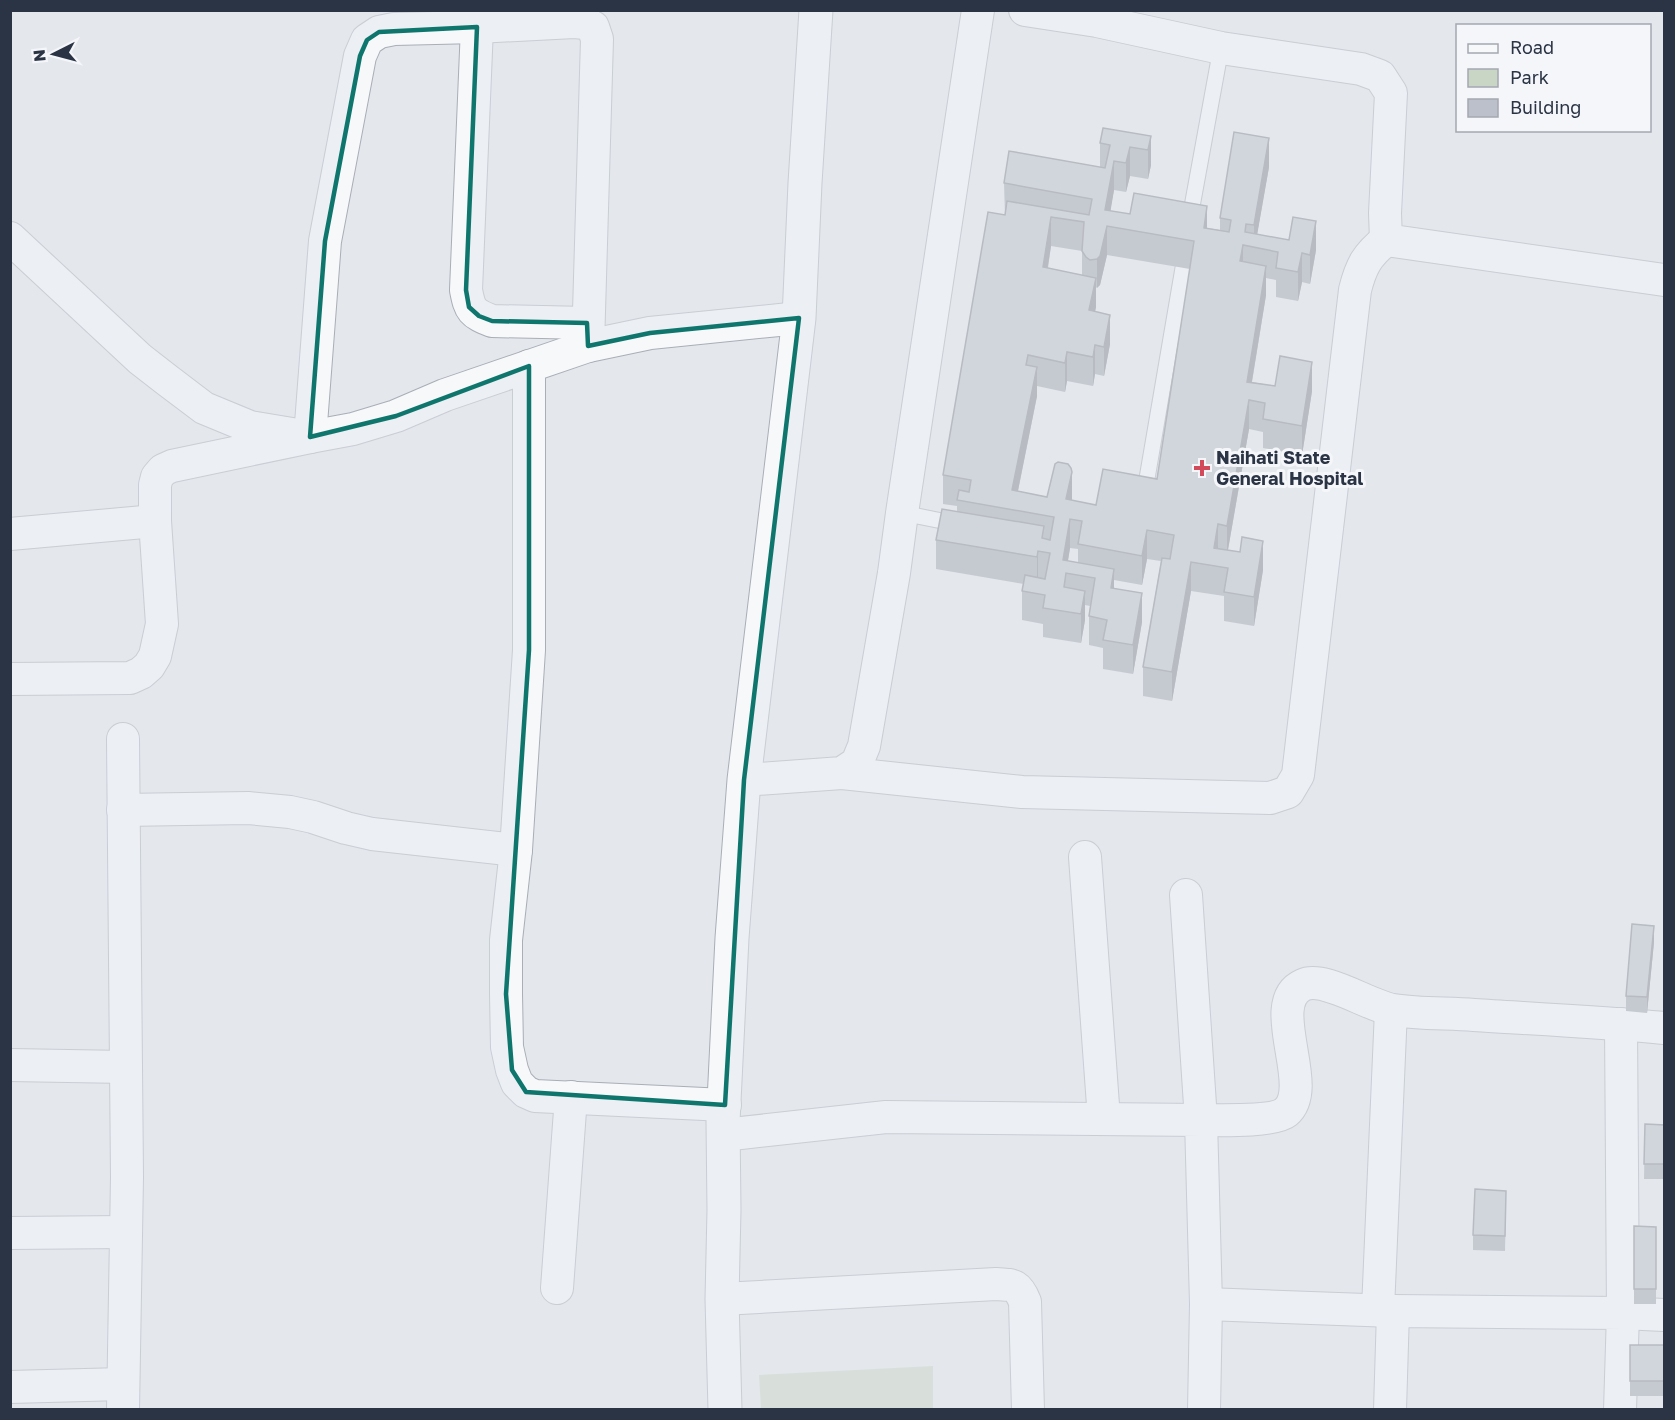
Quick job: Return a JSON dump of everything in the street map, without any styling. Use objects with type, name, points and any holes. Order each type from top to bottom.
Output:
[{"type":"street","points":[[725,1410],[722,1299],[724,1120],[732,938],[744,780],[799,318],[816,10]]},
{"type":"street","points":[[842,774],[857,763],[864,746],[894,573],[978,10]]},
{"type":"street","points":[[1025,10],[1097,21],[1221,48],[1360,69],[1380,76],[1391,93],[1385,213],[1386,240]]},
{"type":"street","points":[[310,437],[325,241],[360,56],[367,40],[379,32],[394,29],[574,22],[585,23],[593,27],[597,39],[587,335]]},
{"type":"street","points":[[477,27],[466,290],[469,307],[479,316],[492,321],[587,335],[650,333],[799,318]]},
{"type":"street","points":[[10,238],[140,359],[204,408],[250,427],[310,437]]},
{"type":"street","points":[[744,780],[842,774],[1022,792],[1270,798],[1288,792],[1298,775],[1355,290],[1359,273],[1372,251],[1386,240],[1665,280]]},
{"type":"street","points":[[10,680],[130,678],[149,666],[155,656],[162,624],[155,521],[155,485],[157,477],[163,470],[172,466],[353,429],[396,416],[529,366],[587,335]]},
{"type":"street","points":[[529,366],[529,650],[516,850],[506,940],[507,1047],[517,1083],[526,1092],[535,1096],[571,1097],[724,1120],[1273,1118],[1286,1113],[1292,1102],[1296,1082],[1287,1021],[1289,1002],[1296,989],[1305,984],[1323,984],[1391,1010],[1665,1028]]},
{"type":"street","points":[[10,534],[155,521]]},
{"type":"street","points":[[10,1387],[123,1397],[126,1066],[123,739]]},
{"type":"street","points":[[123,810],[249,808],[280,811],[313,817],[372,834],[516,850]]},
{"type":"street","points":[[1086,857],[1104,1119]]},
{"type":"street","points":[[1186,895],[1200,1120],[1206,1304],[1204,1410]]},
{"type":"street","points":[[1390,1410],[1385,1310],[1391,1010]]},
{"type":"street","points":[[1620,1410],[1623,1313],[1621,1024]]},
{"type":"street","points":[[10,1065],[126,1066]]},
{"type":"street","points":[[557,1288],[571,1097]]},
{"type":"street","points":[[10,1233],[126,1232]]},
{"type":"street","points":[[722,1299],[1011,1285],[1021,1291],[1025,1302],[1028,1410]]},
{"type":"street","points":[[1206,1304],[1665,1315]]},
{"type":"lane","points":[[1188,232],[1221,48]]},
{"type":"lane","points":[[1142,505],[1183,268]]},
{"type":"lane","points":[[902,513],[958,524]]},
{"type":"highlighted area","points":[[477,27],[466,290],[469,307],[479,316],[492,321],[587,323],[588,346],[650,333],[799,318],[744,780],[725,1105],[526,1092],[512,1070],[506,994],[529,650],[529,366],[396,416],[310,437],[325,241],[360,56],[367,40],[379,32]]},
{"type":"green space","points":[[933,1366],[933,1409],[761,1409],[759,1375]]},
{"type":"building","points":[[1103,128],[1151,136],[1148,150],[1130,147],[1126,163],[1114,161],[1105,210],[1130,214],[1134,193],[1207,206],[1204,228],[1229,232],[1231,220],[1220,218],[1234,132],[1269,138],[1254,225],[1246,224],[1245,232],[1289,240],[1293,217],[1316,221],[1310,255],[1302,253],[1298,272],[1276,268],[1278,252],[1243,245],[1240,261],[1266,266],[1247,382],[1275,386],[1280,356],[1312,362],[1302,426],[1263,419],[1265,403],[1249,400],[1227,526],[1218,524],[1214,548],[1240,552],[1242,537],[1263,541],[1254,597],[1224,592],[1228,568],[1191,562],[1172,672],[1143,667],[1162,558],[1170,559],[1174,535],[1147,530],[1142,556],[1078,544],[1082,521],[1070,519],[1063,560],[1114,569],[1111,588],[1142,593],[1133,645],[1103,640],[1107,620],[1089,616],[1095,578],[1066,573],[1064,587],[1085,591],[1081,614],[1043,608],[1045,595],[1022,591],[1025,575],[1045,579],[1050,553],[1038,551],[1037,557],[936,540],[942,509],[1044,526],[1042,538],[1050,540],[1054,517],[957,500],[959,490],[969,492],[971,480],[943,475],[988,212],[1005,215],[1007,201],[1089,215],[1092,199],[1004,183],[1009,151],[1105,168],[1110,145],[1100,143]],"holes":[[[1051,217],[1084,222],[1082,251],[1090,260],[1100,256],[1107,226],[1194,241],[1157,479],[1103,469],[1096,505],[1066,499],[1072,472],[1068,464],[1058,462],[1055,464],[1047,497],[1012,490],[1037,367],[1026,365],[1028,355],[1065,363],[1067,352],[1093,357],[1095,345],[1104,347],[1110,315],[1089,310],[1096,278],[1043,267]]]},
{"type":"building","points":[[1632,924],[1654,926],[1647,997],[1626,996]]},
{"type":"building","points":[[1645,1124],[1665,1125],[1665,1164],[1644,1164]]},
{"type":"building","points":[[1475,1189],[1506,1191],[1505,1236],[1473,1235]]},
{"type":"building","points":[[1634,1226],[1656,1227],[1656,1289],[1634,1289]]},
{"type":"building","points":[[1630,1345],[1665,1345],[1665,1381],[1630,1381]]},
{"type":"place","name":"Naihati State General Hospital","points":[[1202,468]]}]
